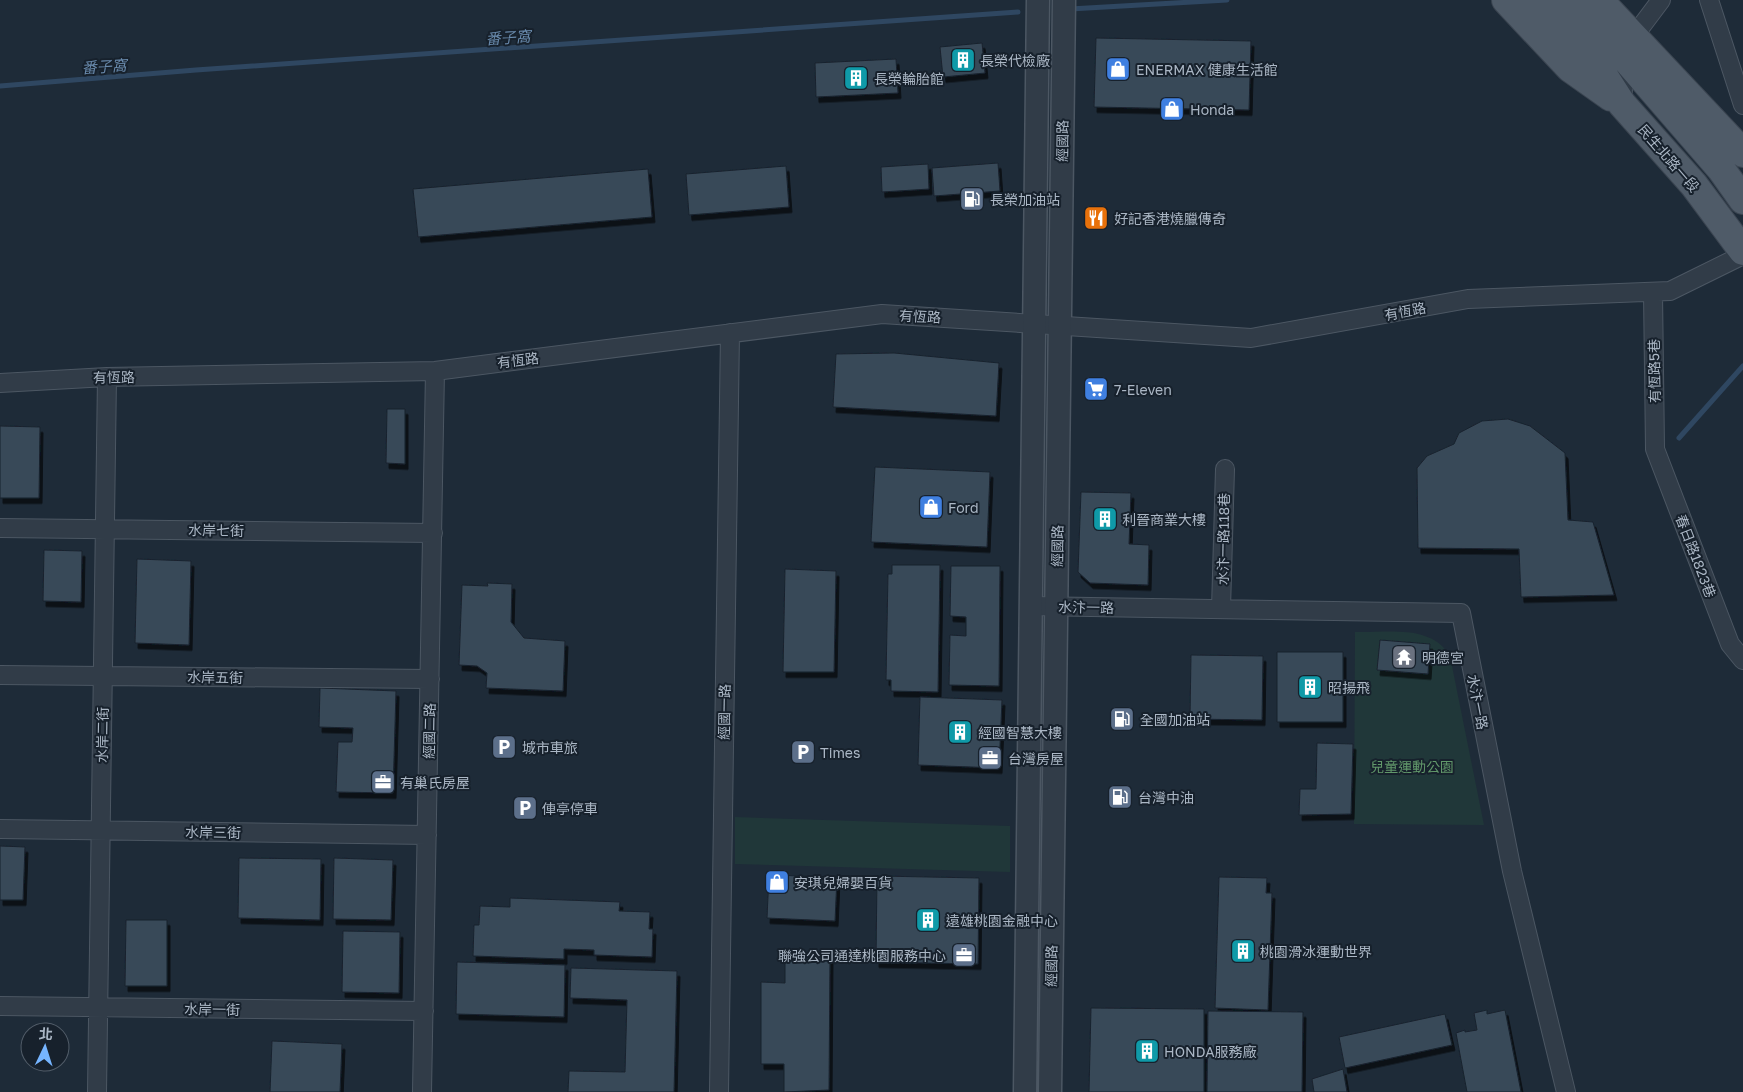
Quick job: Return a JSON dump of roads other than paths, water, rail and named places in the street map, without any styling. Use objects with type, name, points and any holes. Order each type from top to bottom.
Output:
[{"type":"main road","points":[[1506,0],[1570,68],[1622,104]]},
{"type":"main road","points":[[1539,0],[1592,39],[1630,47],[1743,153]]},
{"type":"main road","points":[[1568,0],[1592,39],[1622,104]]},
{"type":"main road","points":[[1599,0],[1630,47],[1741,191],[1708,204]]},
{"type":"main road","name":"民生北路一段","points":[[1622,104],[1694,185],[1743,252]]},
{"type":"street","name":"經國路","points":[[1025,1092],[1038,0]]},
{"type":"street","name":"經國路","points":[[1050,1092],[1064,0]]},
{"type":"street","points":[[1622,104],[1630,47],[1661,0]]},
{"type":"street","points":[[1709,0],[1743,105]]},
{"type":"street","name":"有恆路","points":[[0,383],[106,377],[436,371],[882,314],[1250,338],[1468,299],[1670,291],[1743,255]]},
{"type":"street","name":"有恆路5巷","points":[[1653,293],[1655,449]]},
{"type":"street","name":"經國一路","points":[[718,1092],[730,333]]},
{"type":"street","name":"經國二路","points":[[422,1092],[436,371]]},
{"type":"street","name":"水岸二街","points":[[97,1092],[106,377]]},
{"type":"street","name":"春日路1823巷","points":[[1655,449],[1730,644],[1743,660]]},
{"type":"street","name":"水汴一路118巷","points":[[1222,609],[1225,469]]},
{"type":"street","name":"水岸七街","points":[[0,528],[433,533]]},
{"type":"street","name":"水汴一路","points":[[1031,606],[1461,613],[1512,871],[1566,1092]]},
{"type":"street","name":"水岸五街","points":[[0,675],[430,679]]},
{"type":"street","name":"水岸三街","points":[[0,829],[427,836]]},
{"type":"street","name":"水岸一街","points":[[0,1006],[424,1011]]},
{"type":"waterway","name":"番子窩","points":[[1070,9],[1227,0]]},
{"type":"waterway","name":"番子窩","points":[[0,86],[196,70],[1018,12]]},
{"type":"waterway","points":[[1679,438],[1743,366]]},
{"type":"place","name":"長榮代檢廠","points":[[963,60]]},
{"type":"place","name":"ENERMAX 健康生活館","points":[[1118,69]]},
{"type":"place","name":"長榮輪胎館","points":[[856,78]]},
{"type":"place","name":"Honda","points":[[1172,109]]},
{"type":"place","name":"長榮加油站","points":[[972,199]]},
{"type":"place","name":"好記香港燒臘傳奇","points":[[1096,218]]},
{"type":"place","name":"7-Eleven","points":[[1096,389]]},
{"type":"place","name":"Ford","points":[[931,507]]},
{"type":"place","name":"利晉商業大樓","points":[[1105,519]]},
{"type":"place","name":"明德宮","points":[[1404,657]]},
{"type":"place","name":"昭揚飛","points":[[1310,687]]},
{"type":"place","name":"全國加油站","points":[[1122,719]]},
{"type":"place","name":"經國智慧大樓","points":[[960,732]]},
{"type":"place","name":"城市車旅","points":[[504,747]]},
{"type":"place","name":"Times","points":[[803,752]]},
{"type":"place","name":"台灣房屋","points":[[990,758]]},
{"type":"place","name":"有巢氏房屋","points":[[383,782]]},
{"type":"place","name":"台灣中油","points":[[1120,797]]},
{"type":"place","name":"俥亭停車","points":[[525,808]]},
{"type":"place","name":"安琪兒婦嬰百貨","points":[[777,882]]},
{"type":"place","name":"遠雄桃園金融中心","points":[[928,920]]},
{"type":"place","name":"桃園滑冰運動世界","points":[[1243,951]]},
{"type":"place","name":"聯強公司通達桃園服務中心","points":[[964,955]]},
{"type":"place","name":"HONDA服務廠","points":[[1147,1051]]},
{"type":"park label","name":"兒童運動公園","points":[[1412,766]]}]
